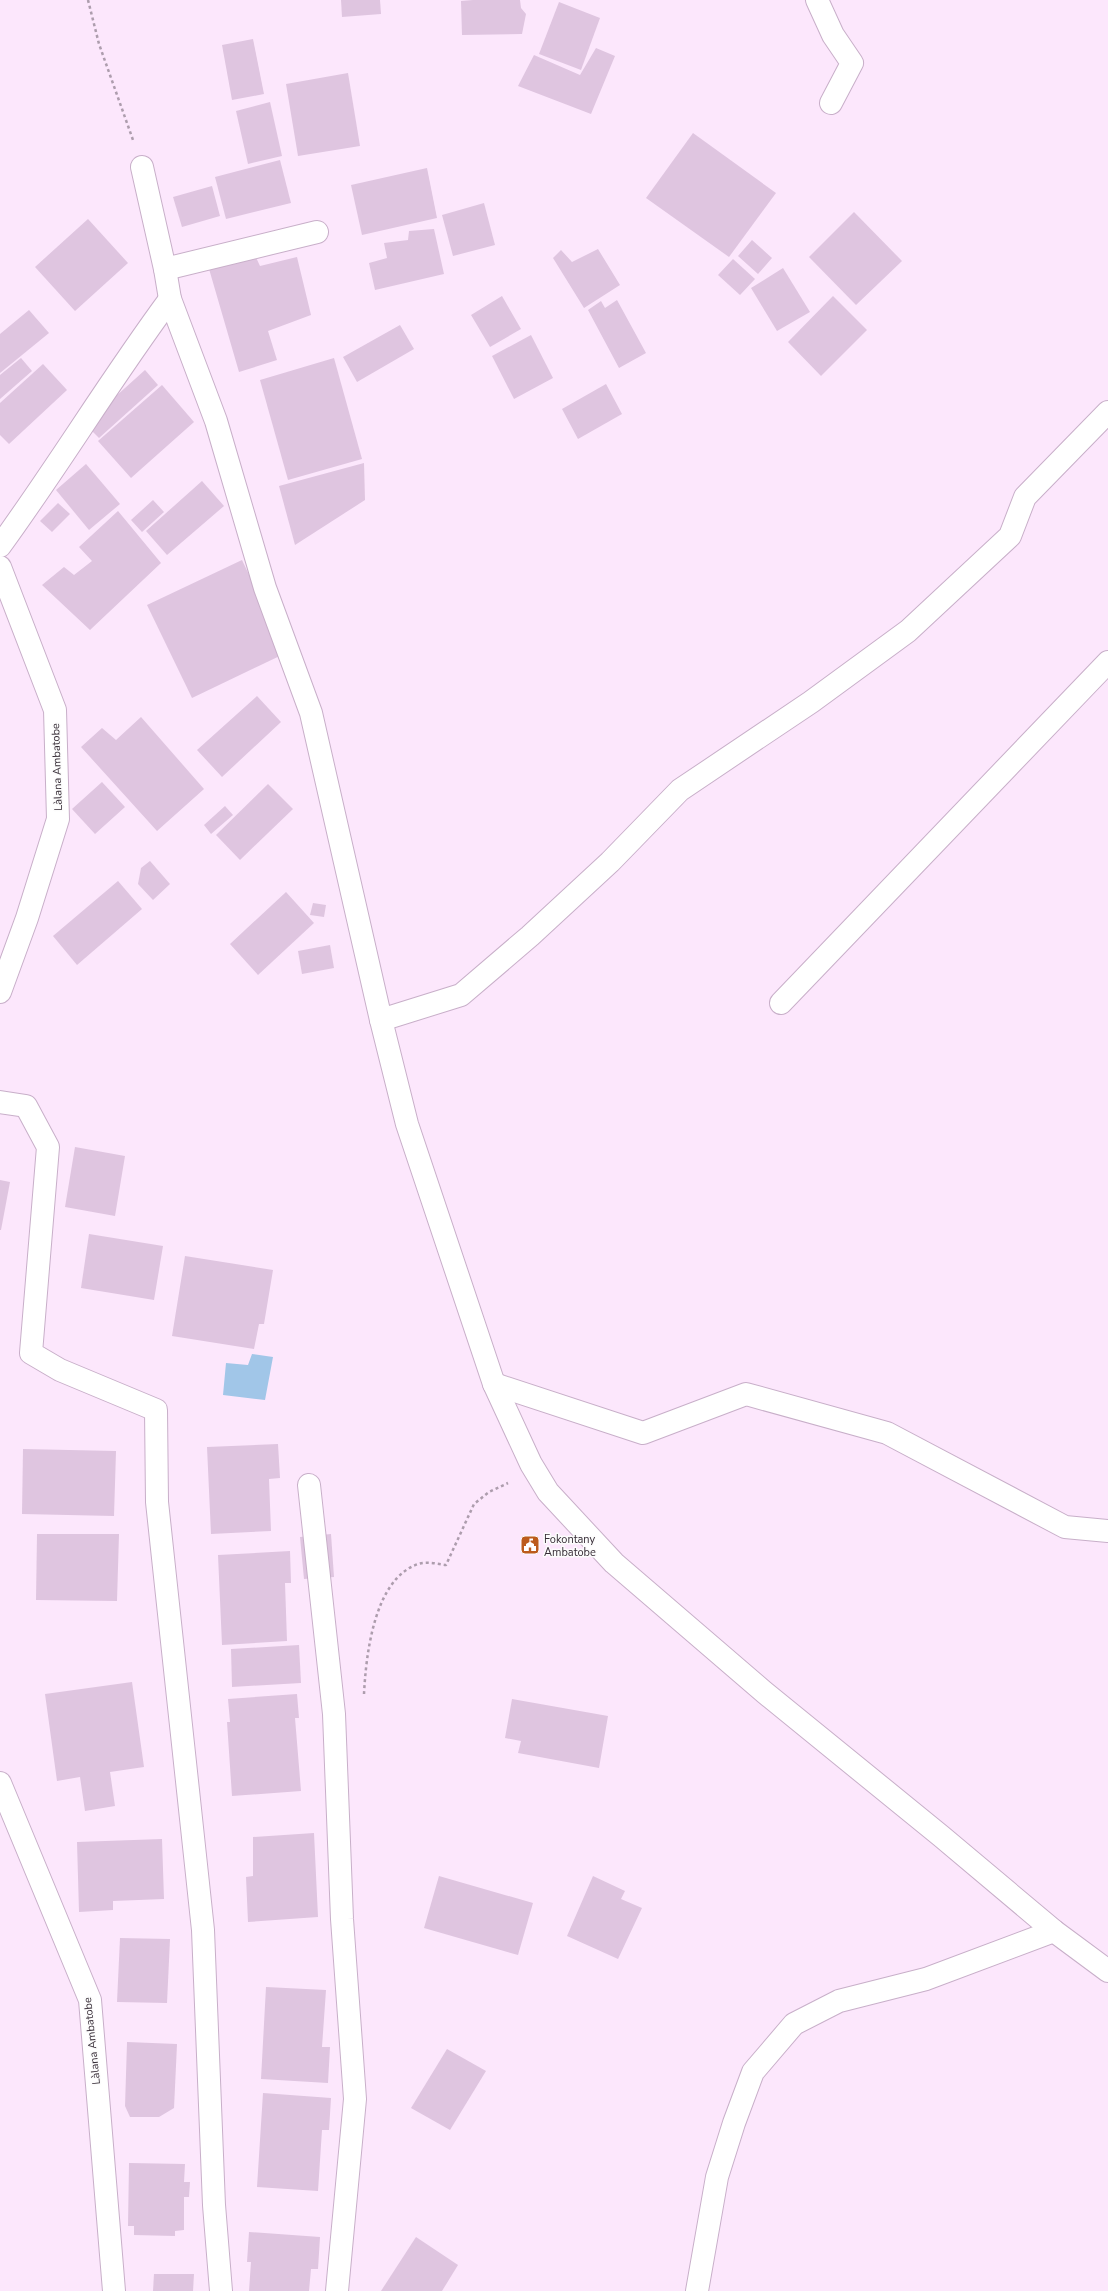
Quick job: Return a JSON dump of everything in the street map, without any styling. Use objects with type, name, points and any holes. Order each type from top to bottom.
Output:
[{"type":"street","points":[[818,0],[833,34],[852,63],[831,104]]},
{"type":"street","points":[[142,167],[165,269],[170,299],[216,421],[265,588],[311,713],[381,1020],[407,1124],[494,1384],[531,1464],[548,1492],[614,1563],[764,1692],[947,1841],[1054,1931],[1108,1971]]},
{"type":"street","points":[[165,269],[317,232]]},
{"type":"street","points":[[0,546],[40,492],[131,352],[170,299]]},
{"type":"street","points":[[381,1020],[460,995],[530,936],[587,883],[680,790],[811,702],[908,631],[1010,536],[1025,496],[1107,415]]},
{"type":"street","name":"Làlana Ambatobe","points":[[0,567],[55,710],[58,819],[27,918],[0,992]]},
{"type":"street","points":[[781,1003],[1108,662]]},
{"type":"street","points":[[0,1102],[26,1106],[48,1147],[31,1353],[60,1370],[156,1410],[157,1502],[203,1930],[214,2205],[221,2291]]},
{"type":"street","points":[[494,1384],[643,1433],[746,1394],[887,1433],[1065,1527],[1108,1531]]},
{"type":"street","points":[[309,1485],[334,1714],[342,1919],[355,2099],[337,2291]]},
{"type":"street","name":"Làlana Ambatobe","points":[[0,1784],[90,2000],[114,2291]]},
{"type":"street","points":[[697,2291],[717,2177],[734,2123],[753,2072],[794,2024],[839,2001],[926,1978],[1054,1931]]},
{"type":"path","points":[[88,0],[99,44],[142,167]]},
{"type":"path","points":[[364,1696],[370,1640],[374,1619],[396,1579],[418,1564],[433,1563],[446,1565],[474,1504],[488,1492],[515,1480]]},
{"type":"water","points":[[252,1354],[273,1357],[265,1400],[223,1395],[226,1363],[248,1365]]},
{"type":"building","points":[[341,0],[380,0],[381,14],[342,17]]},
{"type":"building","points":[[520,0],[521,8],[526,14],[522,34],[462,35],[461,1]]},
{"type":"building","points":[[559,2],[600,18],[581,70],[539,54]]},
{"type":"building","points":[[253,39],[264,94],[232,100],[222,45]]},
{"type":"building","points":[[596,48],[615,56],[591,114],[518,86],[534,55],[580,75]]},
{"type":"building","points":[[348,73],[360,146],[298,156],[286,84]]},
{"type":"building","points":[[270,102],[282,156],[248,164],[236,111]]},
{"type":"building","points":[[693,133],[776,193],[729,257],[646,198]]},
{"type":"building","points":[[280,160],[291,203],[226,219],[215,177]]},
{"type":"building","points":[[427,168],[437,218],[362,235],[351,185]]},
{"type":"building","points":[[212,186],[220,216],[182,227],[173,197]]},
{"type":"building","points":[[484,203],[495,245],[453,256],[442,215]]},
{"type":"building","points":[[854,212],[902,261],[856,305],[809,257]]},
{"type":"building","points":[[88,219],[128,263],[75,311],[35,267]]},
{"type":"building","points":[[434,229],[444,274],[375,290],[369,263],[387,258],[384,243],[408,240],[409,231]]},
{"type":"building","points":[[752,240],[772,258],[758,274],[738,256]]},
{"type":"building","points":[[598,249],[620,285],[584,308],[553,258],[561,250],[572,262]]},
{"type":"building","points":[[253,251],[260,266],[297,257],[311,315],[268,331],[277,360],[239,372],[207,262]]},
{"type":"building","points":[[733,259],[755,279],[740,295],[718,275]]},
{"type":"building","points":[[783,268],[810,312],[777,331],[751,288]]},
{"type":"building","points":[[502,296],[521,329],[490,347],[471,315]]},
{"type":"building","points":[[833,296],[867,330],[821,376],[788,342]]},
{"type":"building","points":[[617,300],[646,353],[619,368],[588,310],[601,301],[605,308]]},
{"type":"building","points":[[29,310],[49,333],[0,373],[0,334]]},
{"type":"building","points":[[400,325],[414,349],[357,382],[343,357]]},
{"type":"building","points":[[531,335],[553,378],[514,399],[492,356]]},
{"type":"building","points":[[21,358],[32,371],[0,399],[0,375]]},
{"type":"building","points":[[334,358],[362,459],[288,480],[260,380]]},
{"type":"building","points":[[43,364],[67,390],[9,444],[0,435],[0,403]]},
{"type":"building","points":[[145,370],[158,385],[99,438],[85,424]]},
{"type":"building","points":[[606,384],[622,414],[578,439],[562,409]]},
{"type":"building","points":[[162,385],[194,422],[131,478],[98,441]]},
{"type":"building","points":[[364,463],[365,500],[295,545],[279,486]]},
{"type":"building","points":[[86,464],[120,504],[89,530],[56,490]]},
{"type":"building","points":[[202,481],[224,506],[167,555],[146,531]]},
{"type":"building","points":[[153,500],[164,512],[142,532],[131,520]]},
{"type":"building","points":[[58,503],[70,514],[52,532],[40,521]]},
{"type":"building","points":[[118,511],[161,563],[90,630],[42,585],[64,567],[74,575],[92,561],[79,547]]},
{"type":"building","points":[[242,560],[286,653],[192,698],[147,605]]},
{"type":"building","points":[[257,696],[281,722],[222,777],[197,750]]},
{"type":"building","points":[[141,717],[204,789],[157,831],[81,747],[102,728],[116,740]]},
{"type":"building","points":[[102,782],[125,807],[95,834],[72,809]]},
{"type":"building","points":[[268,784],[293,809],[240,860],[216,835]]},
{"type":"building","points":[[225,806],[233,815],[211,834],[204,825]]},
{"type":"building","points":[[150,861],[170,884],[153,900],[138,884],[141,868]]},
{"type":"building","points":[[118,881],[142,909],[77,965],[53,936]]},
{"type":"building","points":[[286,892],[314,923],[258,975],[230,944]]},
{"type":"building","points":[[313,903],[326,905],[324,917],[310,915]]},
{"type":"building","points":[[330,945],[334,968],[302,974],[298,951]]},
{"type":"building","points":[[75,1147],[125,1156],[115,1216],[65,1207]]},
{"type":"building","points":[[0,1180],[10,1182],[1,1230],[0,1230]]},
{"type":"building","points":[[89,1234],[163,1246],[154,1300],[81,1288]]},
{"type":"building","points":[[185,1256],[273,1270],[264,1324],[259,1324],[254,1349],[172,1336]]},
{"type":"building","points":[[278,1444],[280,1478],[269,1479],[271,1531],[211,1534],[207,1447]]},
{"type":"building","points":[[23,1449],[116,1451],[114,1516],[22,1514]]},
{"type":"building","points":[[37,1534],[119,1534],[117,1601],[36,1600]]},
{"type":"building","points":[[331,1534],[334,1577],[304,1579],[300,1537]]},
{"type":"building","points":[[290,1551],[291,1583],[285,1583],[287,1641],[222,1645],[218,1555]]},
{"type":"building","points":[[299,1645],[301,1683],[232,1687],[231,1649]]},
{"type":"building","points":[[132,1682],[144,1767],[110,1772],[115,1806],[85,1811],[80,1777],[57,1781],[45,1694]]},
{"type":"building","points":[[297,1694],[299,1718],[295,1718],[301,1791],[232,1796],[227,1722],[230,1722],[228,1699]]},
{"type":"building","points":[[512,1699],[608,1716],[599,1768],[518,1753],[521,1741],[505,1738]]},
{"type":"building","points":[[314,1833],[318,1917],[248,1922],[246,1877],[253,1876],[253,1837]]},
{"type":"building","points":[[162,1839],[164,1899],[113,1901],[113,1910],[79,1912],[77,1842]]},
{"type":"building","points":[[439,1876],[533,1903],[518,1955],[424,1928]]},
{"type":"building","points":[[593,1876],[625,1891],[621,1899],[642,1908],[618,1959],[567,1936]]},
{"type":"building","points":[[120,1938],[170,1939],[167,2003],[117,2002]]},
{"type":"building","points":[[266,1987],[326,1990],[322,2047],[330,2047],[328,2083],[261,2079]]},
{"type":"building","points":[[127,2042],[177,2044],[174,2108],[159,2117],[130,2117],[125,2106]]},
{"type":"building","points":[[447,2049],[486,2071],[450,2130],[411,2108]]},
{"type":"building","points":[[263,2093],[331,2098],[329,2130],[322,2130],[318,2191],[257,2187]]},
{"type":"building","points":[[129,2163],[185,2164],[184,2182],[190,2182],[189,2197],[184,2197],[184,2230],[175,2231],[175,2236],[134,2235],[134,2226],[128,2226]]},
{"type":"building","points":[[249,2232],[320,2237],[318,2269],[311,2269],[309,2291],[249,2291],[251,2262],[247,2262]]},
{"type":"building","points":[[416,2237],[458,2265],[442,2291],[381,2291]]},
{"type":"building","points":[[154,2274],[194,2274],[193,2291],[153,2291]]},
{"type":"place","name":"Fokontany Ambatobe","points":[[530,1545]]}]
